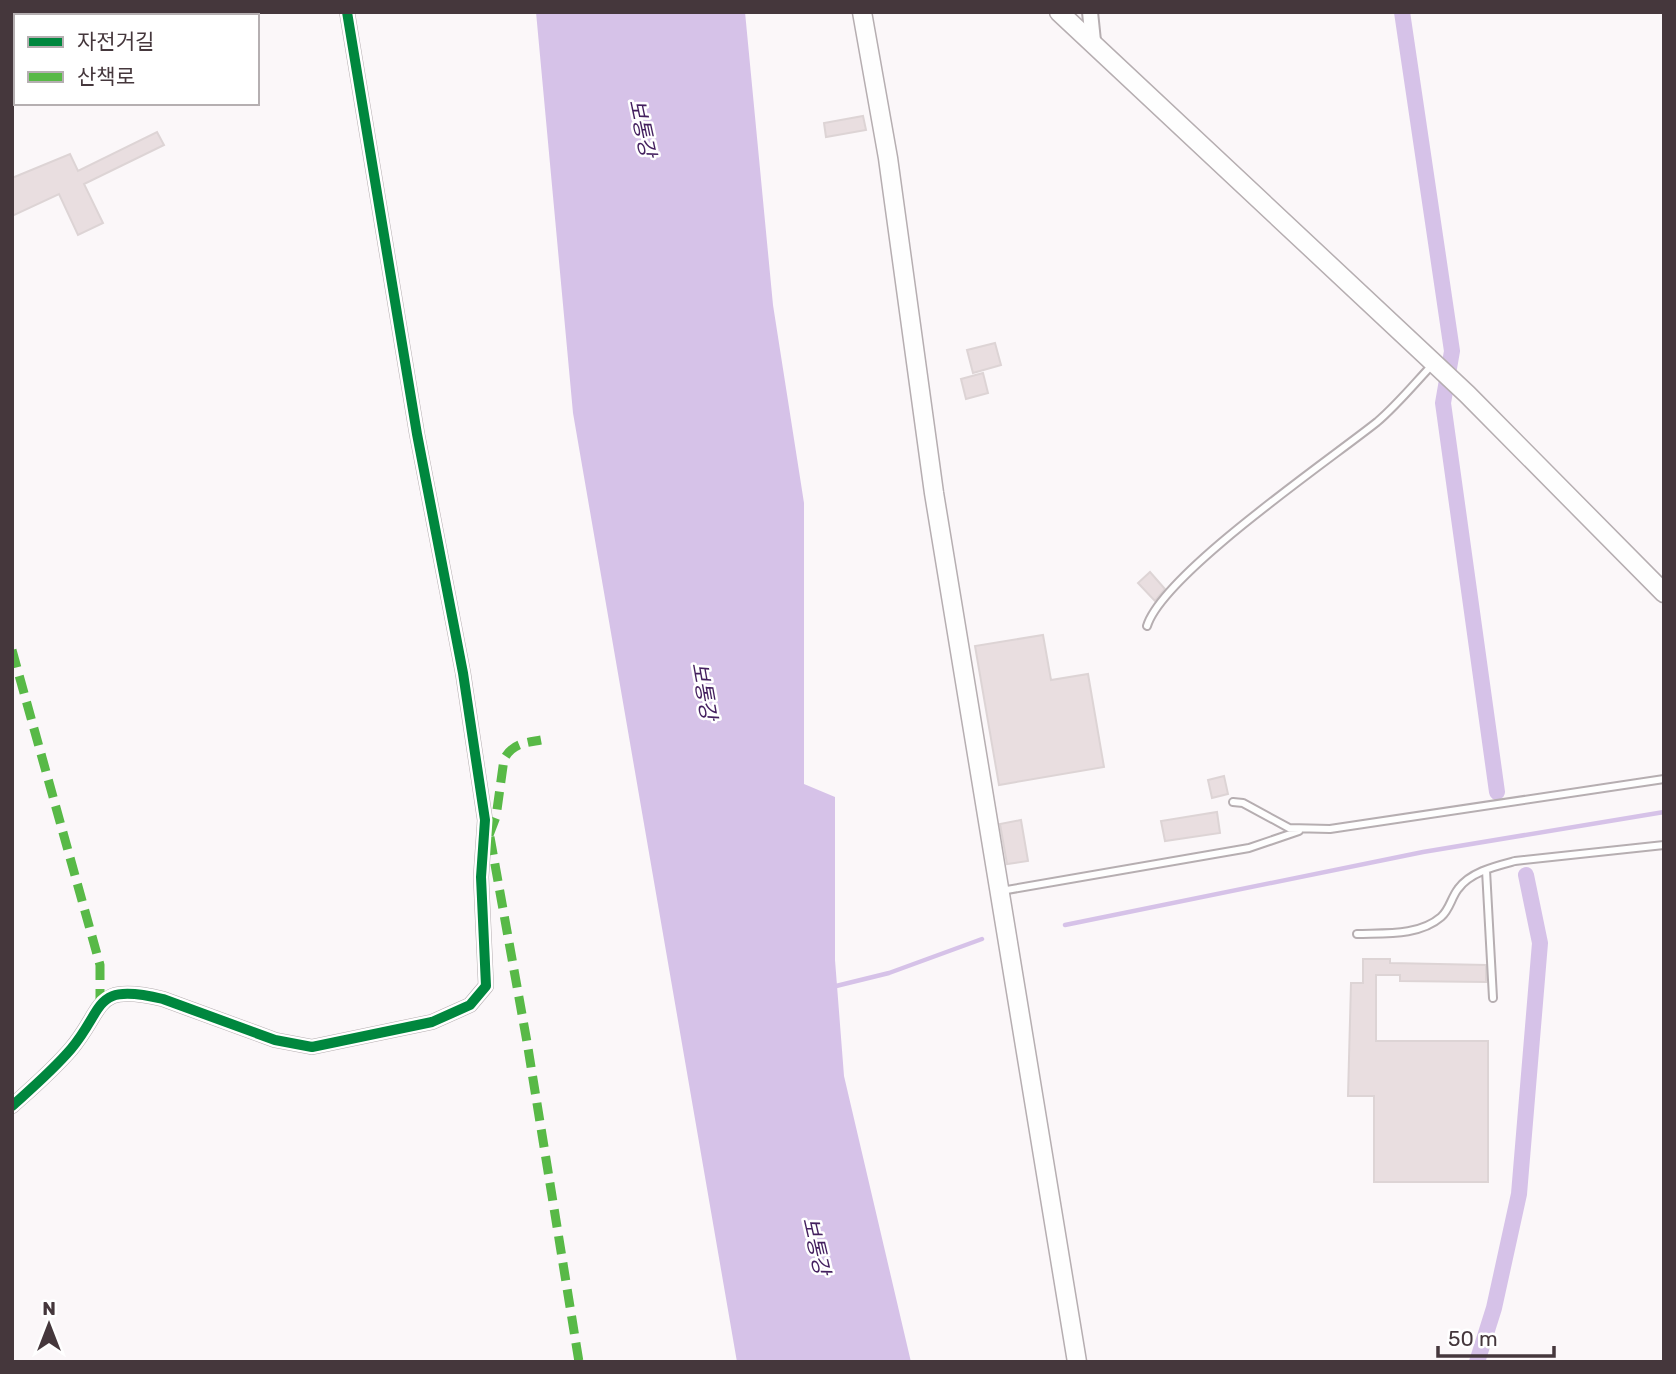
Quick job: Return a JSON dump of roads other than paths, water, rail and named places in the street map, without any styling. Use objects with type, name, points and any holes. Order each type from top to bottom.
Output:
[{"type":"main road","points":[[862,12],[888,158],[936,507],[1077,1362]]},
{"type":"main road","points":[[1059,12],[1467,394],[1664,593]]},
{"type":"street","points":[[12,1106],[68,1052],[100,1003],[118,995],[146,995],[163,999],[240,1029],[301,1047],[432,1022],[470,1004],[486,986],[482,905],[485,820],[463,673],[415,422],[347,12]]},
{"type":"street","points":[[1090,12],[1093,41]]},
{"type":"lane","points":[[1147,626],[1155,610],[1172,588],[1225,541],[1378,421],[1434,363]]},
{"type":"lane","points":[[1233,802],[1243,803],[1289,828],[1330,829],[1664,779]]},
{"type":"lane","points":[[999,891],[1249,848],[1303,830]]},
{"type":"lane","points":[[1357,934],[1406,932],[1425,927],[1448,909],[1464,881],[1486,870],[1515,861],[1664,845]]},
{"type":"lane","points":[[1486,870],[1493,998]]},
{"type":"water","name":"보통강","points":[[536,12],[745,12],[773,305],[804,503],[804,784],[835,797],[835,960],[844,1076],[911,1362],[737,1362],[573,413]]},
{"type":"waterway","points":[[1402,12],[1452,351],[1443,403],[1497,792]]},
{"type":"waterway","points":[[1065,925],[1423,852],[1664,812]]},
{"type":"waterway","points":[[1477,1362],[1494,1308],[1519,1194],[1540,943],[1526,875]]},
{"type":"waterway","points":[[832,987],[889,973],[982,939]]}]
